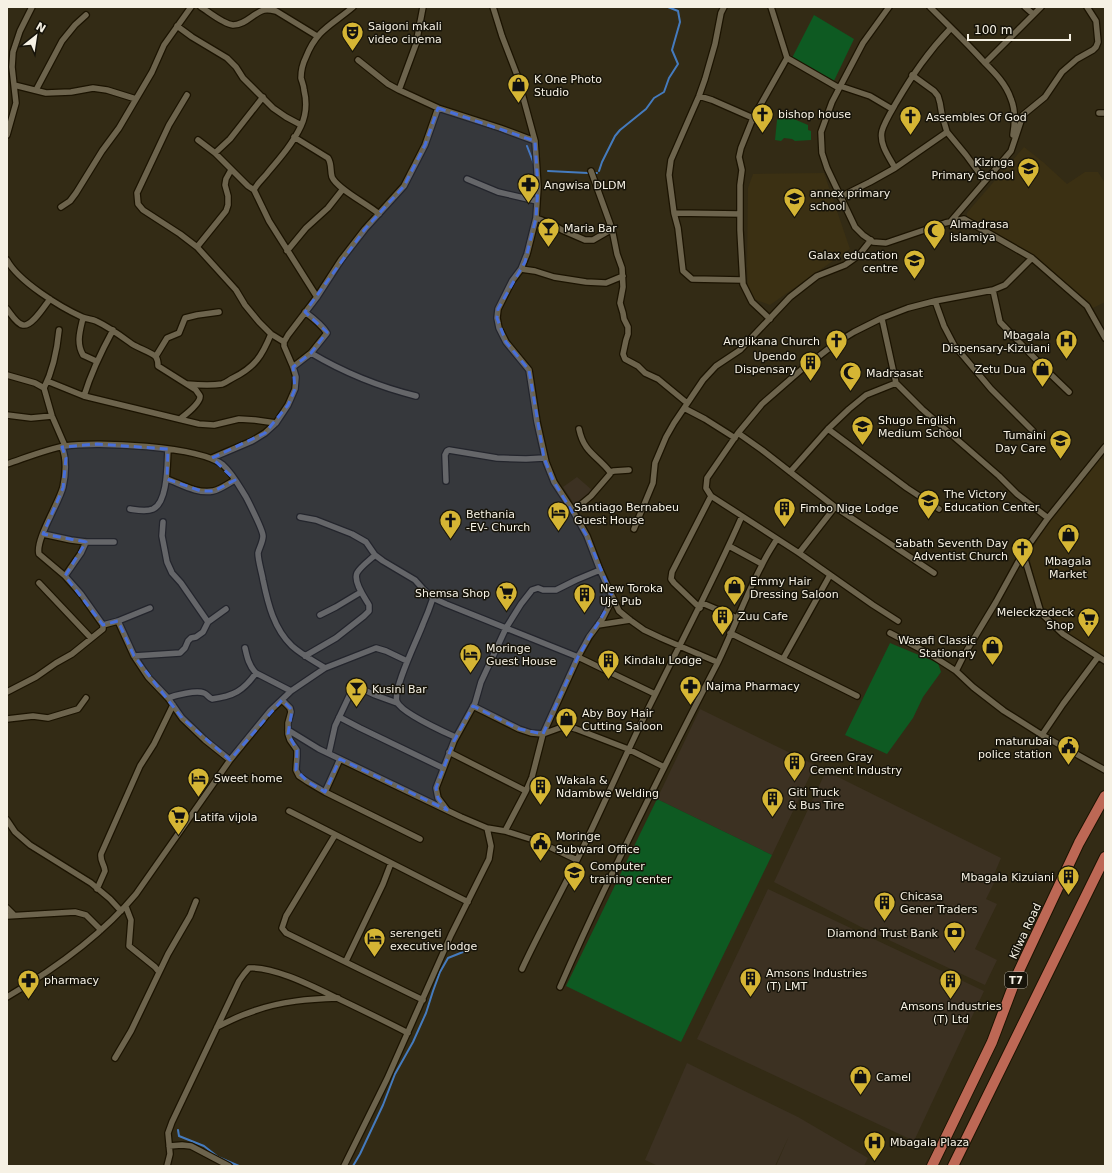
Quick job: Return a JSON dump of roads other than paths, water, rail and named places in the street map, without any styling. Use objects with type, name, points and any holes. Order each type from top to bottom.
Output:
[{"type":"highway","name":"Kilwa Road","points":[[932,1166],[992,1042],[1018,973],[1079,843],[1105,796]]},
{"type":"highway","name":"T7","points":[[952,1166],[1105,857]]},
{"type":"street","points":[[7,135],[16,103],[14,85],[9,65],[18,38],[32,7]]},
{"type":"street","points":[[61,207],[70,201],[76,193],[102,151],[119,128],[152,72],[164,45],[191,7]]},
{"type":"street","points":[[201,7],[225,22],[234,25],[245,22],[268,8],[276,11],[317,36]]},
{"type":"street","points":[[254,190],[289,147],[301,125],[306,110],[306,102],[301,77],[303,64],[309,50],[317,36],[353,7]]},
{"type":"street","points":[[399,90],[416,44],[423,7]]},
{"type":"street","points":[[494,7],[502,36],[517,75],[535,140],[538,187],[536,218],[527,254],[521,269],[512,281],[498,308],[497,318],[499,328],[506,342],[529,370],[544,458],[554,482],[587,536],[600,570],[619,611],[644,630],[717,662]]},
{"type":"street","points":[[724,7],[721,13],[715,44],[699,96],[671,160],[669,175],[674,212],[678,228],[683,271],[692,279],[742,280]]},
{"type":"street","points":[[771,7],[787,58],[840,87],[870,96],[892,109]]},
{"type":"street","points":[[889,7],[863,43],[832,102],[821,132],[822,153],[827,168],[855,227],[863,235],[874,242],[886,243],[964,218],[1032,258],[1087,306],[1105,338]]},
{"type":"street","points":[[930,7],[1000,79],[1008,92],[1012,100],[1015,122],[1011,151]]},
{"type":"street","points":[[1025,7],[1033,14]]},
{"type":"street","points":[[985,63],[1040,7]]},
{"type":"street","points":[[951,222],[1011,151],[1023,116],[1045,98],[1062,72],[1077,59],[1093,50],[1098,44],[1096,21],[1087,7]]},
{"type":"street","points":[[36,90],[62,41],[75,25],[86,15]]},
{"type":"street","points":[[178,26],[192,37],[227,58],[236,67],[243,78],[274,108],[286,117],[301,125]]},
{"type":"street","points":[[895,168],[882,141],[882,130],[892,109],[912,75],[934,46],[951,28]]},
{"type":"street","points":[[770,319],[752,302],[742,280],[740,186],[742,170],[739,157],[753,118],[787,58]]},
{"type":"street","points":[[358,60],[388,84],[438,108],[535,140]]},
{"type":"street","points":[[912,75],[934,91],[938,96],[947,132],[985,181]]},
{"type":"street","points":[[14,85],[46,93],[71,92],[93,88],[107,90],[136,99]]},
{"type":"street","points":[[187,95],[169,126],[137,193],[138,204],[142,210],[180,234],[197,247],[236,290],[258,322],[271,334],[284,342]]},
{"type":"street","points":[[699,96],[712,100],[753,118]]},
{"type":"street","points":[[215,153],[230,139],[263,97]]},
{"type":"street","points":[[212,458],[252,441],[265,433],[276,422],[288,404],[295,389],[296,377],[284,346],[284,342],[365,229],[404,186],[425,145],[438,108]]},
{"type":"street","points":[[840,197],[895,168],[947,132]]},
{"type":"street","points":[[294,137],[328,158],[330,161],[332,177],[343,189],[379,214]]},
{"type":"street","points":[[198,140],[215,153],[231,170],[254,190],[269,221],[316,296]]},
{"type":"street","points":[[197,247],[226,212],[228,196],[225,185],[226,179],[231,170]]},
{"type":"street","points":[[591,171],[612,229],[617,254],[622,268],[624,287],[620,303],[624,319],[628,327],[628,334],[623,354],[625,358],[638,366],[645,373],[658,379],[687,403]]},
{"type":"street","points":[[467,179],[498,192],[537,201]]},
{"type":"street","points":[[287,251],[306,228],[328,208],[343,189]]},
{"type":"street","points":[[674,212],[740,214]]},
{"type":"street","points":[[536,218],[585,240],[593,240],[612,229]]},
{"type":"street","points":[[634,529],[653,483],[654,469],[658,456],[674,423],[703,380],[716,366],[740,350],[790,297],[817,276],[845,265],[859,255],[871,240]]},
{"type":"street","points":[[898,621],[799,553],[711,496],[706,488],[707,478],[762,404],[801,370],[854,332],[908,308],[935,301],[993,290],[1005,285],[1032,258]]},
{"type":"street","points":[[8,263],[36,290],[66,309],[83,318],[96,321],[134,345],[156,356],[158,366],[196,390],[200,395],[200,399],[196,405],[180,419]]},
{"type":"street","points":[[521,269],[535,271],[554,277],[586,282],[606,283],[623,276]]},
{"type":"street","points":[[993,290],[1000,322],[1069,392]]},
{"type":"street","points":[[7,309],[16,321],[21,325],[25,325],[31,322],[50,299]]},
{"type":"street","points":[[935,301],[944,326],[954,345],[991,389],[1033,431]]},
{"type":"street","points":[[156,356],[167,338],[179,333],[185,318],[197,314],[219,312]]},
{"type":"street","points":[[293,367],[311,353],[326,333],[317,321],[305,312]]},
{"type":"street","points":[[83,318],[79,335],[79,346],[83,356],[96,361]]},
{"type":"street","points":[[882,319],[896,383],[922,410],[999,476],[1017,494],[1048,518]]},
{"type":"street","points":[[59,330],[58,348],[50,375],[44,388],[52,416],[64,446],[66,473],[63,488],[43,534],[38,550],[39,554],[65,576],[81,594],[103,624]]},
{"type":"street","points":[[84,396],[96,361],[112,330]]},
{"type":"street","points":[[186,384],[210,385],[223,383],[239,375],[252,367],[265,348],[271,334]]},
{"type":"street","points":[[311,353],[331,365],[400,392],[416,396]]},
{"type":"street","points":[[7,375],[35,383],[44,388]]},
{"type":"street","points":[[47,381],[84,396],[199,424],[214,425],[239,419],[276,422]]},
{"type":"street","points":[[790,472],[828,429],[849,409],[866,395],[896,383]]},
{"type":"street","points":[[684,408],[762,450],[835,506],[934,572]]},
{"type":"street","points":[[7,415],[31,418],[52,416]]},
{"type":"street","points":[[579,429],[582,440],[587,449],[610,472]]},
{"type":"street","points":[[828,429],[907,488],[939,509]]},
{"type":"street","points":[[7,464],[64,446],[97,444],[133,445],[168,449],[212,458],[223,466],[235,480],[250,504],[263,535],[258,554],[265,590],[272,615],[281,632],[292,646],[325,668]]},
{"type":"street","points":[[956,671],[1023,553],[1048,518],[1105,447]]},
{"type":"street","points":[[130,509],[153,509],[159,504],[166,486],[168,449]]},
{"type":"street","points":[[446,480],[444,455],[449,450],[497,458],[544,458]]},
{"type":"street","points":[[610,472],[629,470]]},
{"type":"street","points":[[573,511],[591,496],[610,474],[610,472]]},
{"type":"street","points":[[167,478],[186,487],[202,491],[214,491],[235,480]]},
{"type":"street","points":[[711,496],[676,562],[671,579],[701,605],[737,618]]},
{"type":"street","points":[[799,553],[835,506]]},
{"type":"street","points":[[300,516],[316,520],[352,534],[366,542],[375,555],[415,580],[422,589],[433,598],[578,657],[655,694]]},
{"type":"street","points":[[522,969],[537,936],[577,860],[655,694],[701,605],[742,516]]},
{"type":"street","points":[[163,522],[162,536],[167,562],[172,572],[208,622]]},
{"type":"street","points":[[43,534],[86,542],[114,542]]},
{"type":"street","points":[[560,987],[581,939],[664,767],[717,662],[762,564],[777,539]]},
{"type":"street","points":[[65,576],[81,553],[86,542]]},
{"type":"street","points":[[729,546],[762,564]]},
{"type":"street","points":[[1023,553],[1041,613],[1063,634],[1105,661]]},
{"type":"street","points":[[306,656],[336,638],[369,611],[369,605],[361,592],[356,577],[358,572],[375,555]]},
{"type":"street","points":[[447,810],[438,798],[436,788],[455,738],[473,706],[486,671],[506,628],[532,590],[538,588],[543,590],[556,590],[600,570]]},
{"type":"street","points":[[783,659],[830,575]]},
{"type":"street","points":[[39,583],[91,638]]},
{"type":"street","points":[[320,615],[361,592]]},
{"type":"street","points":[[398,703],[396,694],[407,660],[433,598]]},
{"type":"street","points":[[505,831],[532,777],[543,734],[578,657],[589,637],[603,618],[613,598]]},
{"type":"street","points":[[103,624],[118,621],[150,608]]},
{"type":"street","points":[[134,656],[180,652],[185,648],[191,638],[200,635],[203,632],[208,622],[226,609]]},
{"type":"street","points":[[598,625],[630,620]]},
{"type":"street","points":[[118,621],[134,656],[148,677],[168,698],[182,718],[205,740],[230,760]]},
{"type":"street","points":[[7,692],[36,677],[72,654],[102,629],[103,624]]},
{"type":"street","points":[[730,633],[857,696]]},
{"type":"street","points":[[890,633],[928,653],[956,671],[973,687],[1004,711],[1042,735],[1105,770]]},
{"type":"street","points":[[245,648],[249,663],[256,673],[291,691]]},
{"type":"street","points":[[7,997],[56,965],[101,930],[124,909],[230,760],[270,711],[291,691],[325,668],[376,648],[386,650],[407,660]]},
{"type":"street","points":[[1042,735],[1098,657]]},
{"type":"street","points":[[168,698],[198,692],[206,694],[212,699],[221,698],[239,692],[248,684],[256,673]]},
{"type":"street","points":[[328,753],[335,726],[352,690],[360,688],[375,696],[398,703],[404,709],[425,723],[455,738]]},
{"type":"street","points":[[7,719],[34,716],[48,718],[78,709],[86,698]]},
{"type":"street","points":[[282,700],[290,708],[291,712],[288,730],[290,740],[297,750],[296,770],[299,776],[325,792],[420,838]]},
{"type":"street","points":[[97,888],[105,871],[101,861],[101,854],[140,766],[154,744],[173,705]]},
{"type":"street","points":[[473,706],[519,729],[531,733],[543,734],[565,726],[576,729],[628,750],[664,767]]},
{"type":"street","points":[[339,717],[443,768]]},
{"type":"street","points":[[288,730],[340,759],[487,828],[505,831],[537,841],[577,860]]},
{"type":"street","points":[[449,752],[526,791]]},
{"type":"street","points":[[325,792],[340,759]]},
{"type":"street","points":[[288,811],[468,902]]},
{"type":"street","points":[[7,820],[15,832],[30,845],[78,874],[124,909],[131,920],[129,946],[159,972]]},
{"type":"street","points":[[344,1166],[387,1079],[451,935],[489,859],[491,846],[487,828]]},
{"type":"street","points":[[335,835],[289,911],[282,928],[286,933],[423,1000]]},
{"type":"street","points":[[482,860],[489,859]]},
{"type":"street","points":[[346,962],[383,884],[391,863]]},
{"type":"street","points":[[115,1058],[131,1031],[168,954],[190,916],[196,901]]},
{"type":"street","points":[[7,908],[14,915]]},
{"type":"street","points":[[7,916],[75,912],[86,916],[101,930]]},
{"type":"street","points":[[167,1166],[170,1154],[168,1133],[172,1122],[239,981],[249,968],[262,969],[291,977],[338,998],[408,1033]]},
{"type":"street","points":[[217,1027],[256,1010],[272,1006],[293,1002],[338,998]]},
{"type":"street","points":[[169,1146],[191,1146],[229,1166]]},
{"type":"waterway","points":[[599,171],[615,136],[620,130],[646,109],[654,98],[664,92],[669,78],[678,64],[672,50],[680,22],[678,11],[668,7]]},
{"type":"waterway","points":[[527,146],[534,164]]},
{"type":"waterway","points":[[548,171],[588,173]]},
{"type":"waterway","points":[[353,1166],[383,1105],[395,1074],[413,1042],[426,1013],[440,972],[448,958],[463,952]]},
{"type":"waterway","points":[[178,1130],[179,1136],[204,1146],[218,1157],[239,1166]]},
{"type":"place","name":"Saigoni mkali video cinema","points":[[353,52]]},
{"type":"place","name":"K One Photo Studio","points":[[518,104]]},
{"type":"place","name":"bishop house","points":[[763,134]]},
{"type":"place","name":"Assembles Of God","points":[[910,136]]},
{"type":"place","name":"Kizinga Primary School","points":[[1029,188]]},
{"type":"place","name":"Angwisa DLDM","points":[[528,204]]},
{"type":"place","name":"annex primary school","points":[[794,218]]},
{"type":"place","name":"Maria Bar","points":[[548,248]]},
{"type":"place","name":"Almadrasa islamiya","points":[[934,250]]},
{"type":"place","name":"Galax education centre","points":[[914,280]]},
{"type":"place","name":"Anglikana Church","points":[[836,360]]},
{"type":"place","name":"Mbagala Dispensary-Kizuiani","points":[[1066,360]]},
{"type":"place","name":"Upendo Dispensary","points":[[811,382]]},
{"type":"place","name":"Zetu Dua","points":[[1042,388]]},
{"type":"place","name":"Madrsasat","points":[[850,392]]},
{"type":"place","name":"Shugo English Medium School","points":[[862,446]]},
{"type":"place","name":"Tumaini Day Care","points":[[1061,460]]},
{"type":"place","name":"The Victory Education Center","points":[[929,520]]},
{"type":"place","name":"Fimbo Nige Lodge","points":[[784,528]]},
{"type":"place","name":"Santiago Bernabeu Guest House","points":[[558,532]]},
{"type":"place","name":"Bethania -EV- Church","points":[[451,540]]},
{"type":"place","name":"Mbagala Market","points":[[1068,554]]},
{"type":"place","name":"Sabath Seventh Day Adventist Church","points":[[1023,568]]},
{"type":"place","name":"Emmy Hair Dressing Saloon","points":[[735,606]]},
{"type":"place","name":"Shemsa Shop","points":[[506,612]]},
{"type":"place","name":"New Toroka Uje Pub","points":[[585,614]]},
{"type":"place","name":"Zuu Cafe","points":[[722,636]]},
{"type":"place","name":"Meleckzedeck Shop","points":[[1089,638]]},
{"type":"place","name":"Wasafi Classic Stationary","points":[[992,666]]},
{"type":"place","name":"Moringe Guest House","points":[[471,674]]},
{"type":"place","name":"Kindalu Lodge","points":[[609,680]]},
{"type":"place","name":"Najma Pharmacy","points":[[690,706]]},
{"type":"place","name":"Kusini Bar","points":[[356,708]]},
{"type":"place","name":"Aby Boy Hair Cutting Saloon","points":[[567,738]]},
{"type":"place","name":"maturubai police station","points":[[1068,766]]},
{"type":"place","name":"Green Gray Cement Industry","points":[[795,782]]},
{"type":"place","name":"Sweet home","points":[[198,798]]},
{"type":"place","name":"Wakala & Ndambwe Welding","points":[[540,806]]},
{"type":"place","name":"Giti Truck & Bus Tire","points":[[773,818]]},
{"type":"place","name":"Latifa vijola","points":[[178,836]]},
{"type":"place","name":"Moringe Subward Office","points":[[541,862]]},
{"type":"place","name":"Computer training center","points":[[574,892]]},
{"type":"place","name":"Mbagala Kizuiani","points":[[1069,896]]},
{"type":"place","name":"Chicasa Gener Traders","points":[[885,922]]},
{"type":"place","name":"Diamond Trust Bank","points":[[954,952]]},
{"type":"place","name":"serengeti executive lodge","points":[[375,958]]},
{"type":"place","name":"Amsons Industries (T) LMT","points":[[751,998]]},
{"type":"place","name":"pharmacy","points":[[28,1000]]},
{"type":"place","name":"Amsons Industries (T) Ltd","points":[[951,1000]]},
{"type":"place","name":"Camel","points":[[861,1096]]},
{"type":"place","name":"Mbagala Plaza","points":[[875,1162]]}]
